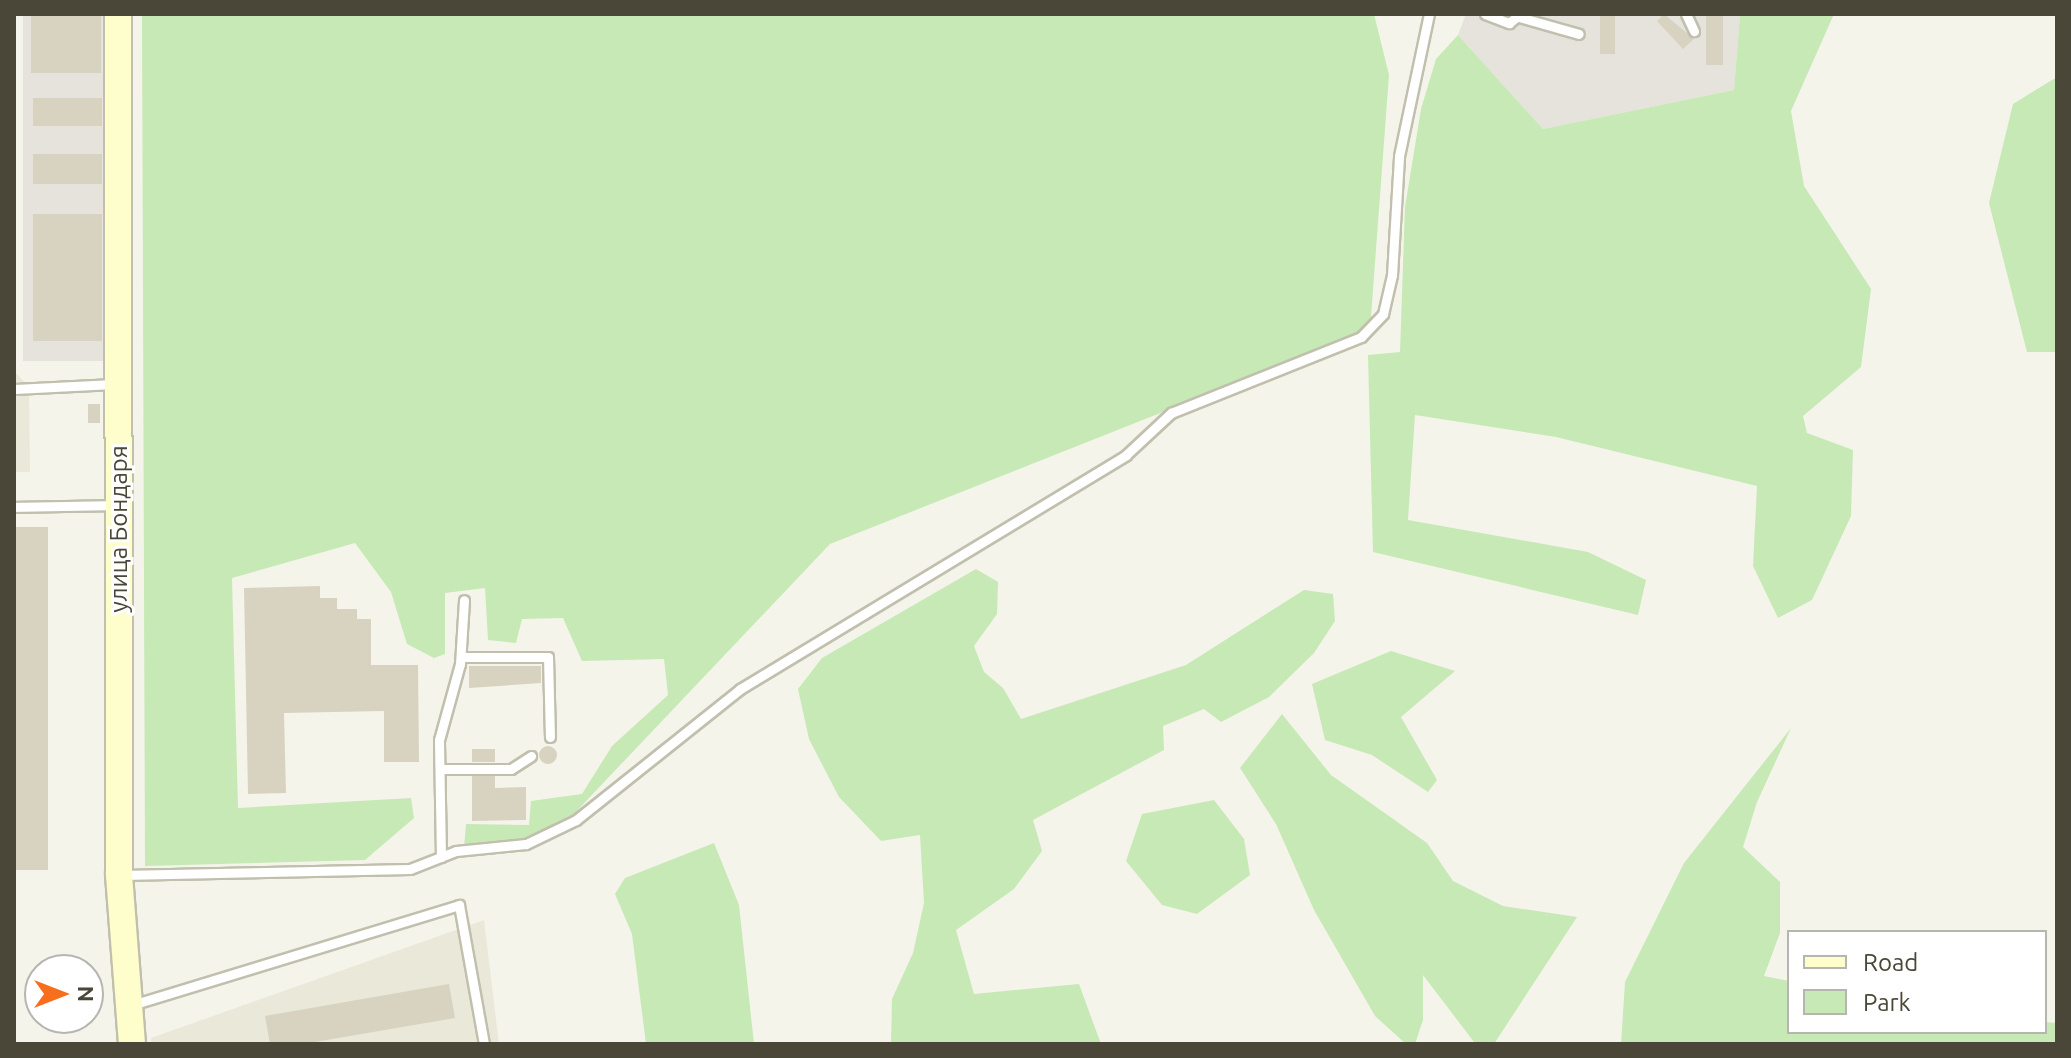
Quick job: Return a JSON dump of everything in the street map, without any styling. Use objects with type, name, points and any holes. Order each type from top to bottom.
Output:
[{"type":"main road","name":"улица Бондаря","points":[[118,14],[119,875],[132,1044]]},
{"type":"lane","points":[[119,875],[410,869],[441,857],[526,844],[576,820],[740,689],[1126,455],[1171,413],[1361,337],[1383,314],[1392,275],[1399,156],[1429,14]]},
{"type":"lane","points":[[1485,14],[1509,23],[1519,15],[1579,34]]},
{"type":"lane","points":[[1686,14],[1694,31]]},
{"type":"lane","points":[[14,389],[119,384]]},
{"type":"lane","points":[[14,507],[118,505]]},
{"type":"lane","points":[[441,857],[439,740],[461,657],[464,600]]},
{"type":"lane","points":[[461,657],[548,657],[550,737]]},
{"type":"lane","points":[[440,769],[511,769],[531,756]]},
{"type":"lane","points":[[129,1006],[459,905],[484,1044]]},
{"type":"shaded area","points":[[23,14],[109,14],[109,361],[23,361]]},
{"type":"shaded area","points":[[1466,14],[1740,14],[1734,90],[1543,129],[1458,35]]},
{"type":"shaded area","points":[[14,371],[29,387],[30,472],[14,472]]},
{"type":"shaded area","points":[[484,920],[499,1044],[152,1044],[151,1038]]},
{"type":"green space","points":[[142,14],[1374,14],[1389,75],[1370,330],[830,544],[570,818],[526,841],[464,847],[466,824],[529,825],[531,801],[582,794],[612,746],[668,695],[664,659],[582,661],[563,618],[522,619],[516,643],[488,640],[485,588],[445,593],[445,654],[434,658],[407,644],[391,592],[355,543],[232,578],[238,808],[411,798],[414,818],[365,860],[145,866]]},
{"type":"green space","points":[[1740,14],[1834,14],[1791,111],[1804,186],[1871,289],[1861,367],[1803,416],[1807,433],[1853,450],[1851,516],[1812,600],[1778,618],[1753,566],[1757,486],[1556,437],[1415,415],[1408,520],[1588,552],[1646,580],[1638,615],[1373,552],[1368,355],[1400,352],[1405,207],[1421,109],[1436,59],[1458,35],[1543,129],[1734,90]]},
{"type":"green space","points":[[2057,77],[2057,352],[2027,352],[1989,203],[2013,104]]},
{"type":"green space","points":[[976,569],[998,582],[997,614],[974,646],[984,672],[1003,688],[1021,719],[1186,665],[1304,590],[1333,594],[1335,621],[1314,653],[1269,697],[1221,722],[1204,709],[1163,726],[1164,750],[1033,820],[1042,851],[1014,889],[956,930],[974,994],[1079,984],[1101,1044],[891,1044],[892,999],[913,953],[924,903],[920,835],[881,841],[839,797],[809,739],[798,689],[822,658]]},
{"type":"green space","points":[[1391,651],[1455,671],[1401,717],[1437,780],[1428,792],[1372,755],[1325,740],[1312,684]]},
{"type":"green space","points":[[1282,714],[1331,775],[1427,843],[1453,881],[1503,906],[1577,917],[1494,1044],[1474,1042],[1423,975],[1423,1020],[1415,1044],[1406,1044],[1375,1016],[1314,910],[1276,824],[1240,768]]},
{"type":"green space","points":[[1791,728],[1757,802],[1743,847],[1780,882],[1780,933],[1764,976],[1787,981],[1787,1034],[2047,1034],[2047,1022],[2057,1023],[2057,1044],[1621,1044],[1625,982],[1684,863]]},
{"type":"green space","points":[[1214,800],[1244,839],[1250,875],[1197,914],[1162,905],[1126,861],[1142,814]]},
{"type":"green space","points":[[714,843],[739,905],[754,1044],[646,1044],[632,934],[615,894],[625,878]]},
{"type":"building","points":[[31,14],[101,14],[101,73],[31,73]]},
{"type":"building","points":[[1600,14],[1615,14],[1615,54],[1600,54]]},
{"type":"building","points":[[1664,14],[1694,39],[1683,49],[1657,21]]},
{"type":"building","points":[[1706,14],[1723,14],[1723,65],[1706,65]]},
{"type":"building","points":[[33,98],[102,98],[102,126],[33,126]]},
{"type":"building","points":[[33,154],[102,154],[102,184],[33,184]]},
{"type":"building","points":[[33,214],[102,214],[102,341],[33,341]]},
{"type":"building","points":[[88,404],[100,404],[100,423],[88,423]]},
{"type":"building","points":[[15,527],[48,527],[48,870],[15,870]]},
{"type":"building","points":[[320,586],[320,598],[337,598],[337,609],[357,609],[357,619],[371,619],[371,665],[418,665],[419,762],[384,762],[384,711],[284,713],[286,793],[248,794],[244,588]]},
{"type":"building","points":[[469,666],[541,666],[541,683],[469,688]]},
{"type":"building","points":[[548,746],[557,755],[548,764],[539,755]]},
{"type":"building","points":[[472,749],[495,749],[495,762],[472,762]]},
{"type":"building","points":[[472,776],[495,776],[495,788],[526,787],[526,820],[472,821]]},
{"type":"building","points":[[449,984],[455,1018],[303,1044],[270,1044],[265,1016]]}]
